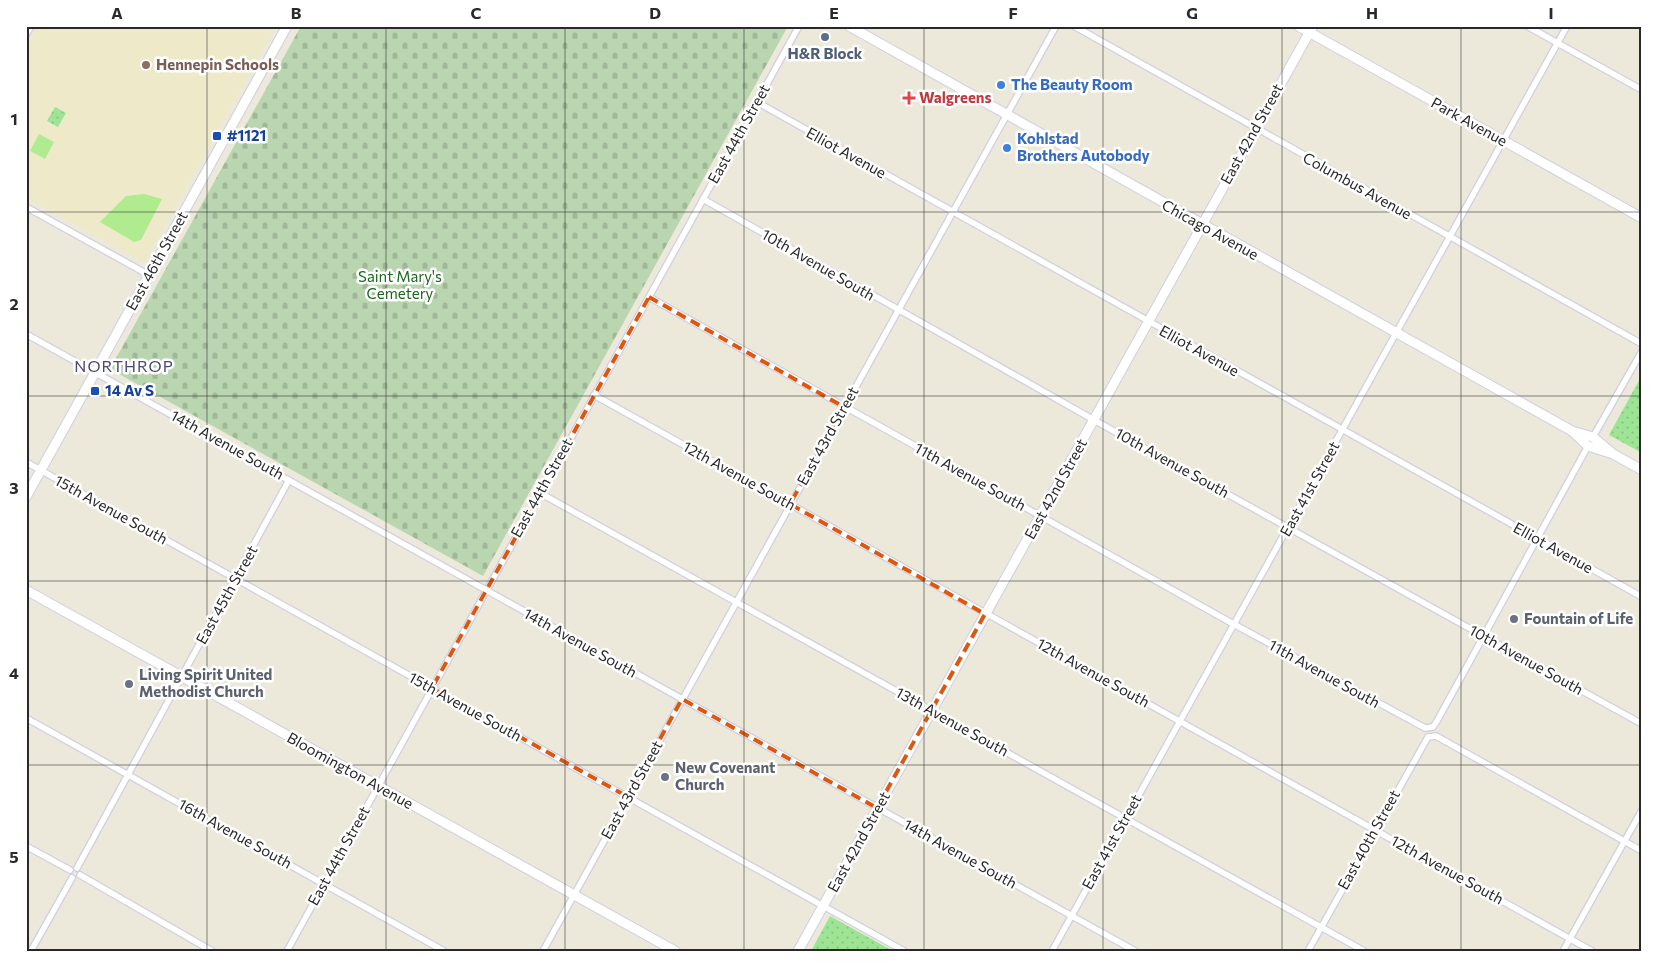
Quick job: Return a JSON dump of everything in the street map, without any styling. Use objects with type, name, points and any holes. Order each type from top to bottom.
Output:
[{"type":"street","points":[[26,35],[31,26]]},
{"type":"street","name":"East 46th Street","points":[[26,497],[288,26]]},
{"type":"street","name":"East 44th Street","points":[[287,951],[799,26]]},
{"type":"street","name":"Chicago Avenue","points":[[849,26],[1396,334],[1572,431],[1593,437],[1613,454]]},
{"type":"street","name":"East 43rd Street","points":[[543,951],[1056,26]]},
{"type":"street","name":"Columbus Avenue","points":[[1074,26],[1642,344]]},
{"type":"street","name":"Park Avenue","points":[[1298,26],[1311,30],[1503,141],[1642,218]]},
{"type":"street","points":[[1527,26],[1642,90]]},
{"type":"street","name":"East 41st Street","points":[[1052,951],[1568,26]]},
{"type":"street","name":"East 42nd Street","points":[[798,951],[1311,30]]},
{"type":"street","name":"Elliot Avenue","points":[[757,102],[952,213],[1642,597]]},
{"type":"street","name":"10th Avenue South","points":[[703,199],[1094,420],[1642,724]]},
{"type":"street","points":[[26,207],[149,275]]},
{"type":"street","name":"11th Avenue South","points":[[649,297],[1233,624],[1423,728],[1433,727],[1484,636]]},
{"type":"street","name":"14th Avenue South","points":[[26,334],[1135,951]]},
{"type":"street","points":[[1593,437],[1642,351]]},
{"type":"street","name":"12th Avenue South","points":[[594,395],[1592,951]]},
{"type":"street","name":"Chicago Avenue","points":[[1572,431],[1588,446],[1613,454],[1642,470]]},
{"type":"street","points":[[1484,636],[1588,446]]},
{"type":"street","name":"15th Avenue South","points":[[26,462],[904,951]]},
{"type":"street","name":"East 45th Street","points":[[77,868],[289,480]]},
{"type":"street","name":"13th Avenue South","points":[[540,493],[1364,951]]},
{"type":"street","name":"Bloomington Avenue","points":[[26,590],[377,787],[675,951]]},
{"type":"street","name":"16th Avenue South","points":[[26,718],[444,951]]},
{"type":"street","name":"East 40th Street","points":[[1308,951],[1422,744],[1428,737],[1436,736],[1625,842]]},
{"type":"street","points":[[1563,951],[1642,810]]},
{"type":"street","points":[[1625,842],[1642,851]]},
{"type":"street","points":[[26,846],[70,870],[77,868],[80,875],[212,951]]},
{"type":"street","points":[[70,870],[72,878]]},
{"type":"street","points":[[31,951],[72,878],[80,875]]},
{"type":"highlighted area","points":[[649,297],[844,407],[790,504],[985,614],[877,808],[682,699],[628,797],[432,688]]},
{"type":"shaded area","points":[[38,26],[276,26],[144,263],[26,197],[26,48]]},
{"type":"green space","name":"Saint Mary's Cemetery","points":[[301,26],[788,26],[483,576],[110,369]]},
{"type":"green space","points":[[55,107],[66,113],[58,127],[47,121]]},
{"type":"green space","points":[[39,134],[54,142],[45,159],[30,151]]},
{"type":"green space","points":[[144,194],[162,199],[141,240],[134,242],[100,222],[126,196]]},
{"type":"green space","points":[[1642,375],[1642,453],[1609,435]]},
{"type":"green space","points":[[830,916],[893,951],[811,951]]},
{"type":"place","name":"H&R Block","points":[[825,37]]},
{"type":"place","name":"Hennepin Schools","points":[[146,65]]},
{"type":"place","name":"The Beauty Room","points":[[1001,85]]},
{"type":"place","name":"Walgreens","points":[[909,98]]},
{"type":"place","name":"#1121","points":[[217,136]]},
{"type":"place","name":"Kohlstad Brothers Autobody","points":[[1007,148]]},
{"type":"place","name":"14 Av S","points":[[95,391]]},
{"type":"place","name":"Fountain of Life","points":[[1514,619]]},
{"type":"place","name":"Living Spirit United Methodist Church","points":[[129,684]]},
{"type":"place","name":"New Covenant Church","points":[[665,777]]},
{"type":"district","name":"NORTHROP","points":[[124,366]]}]
